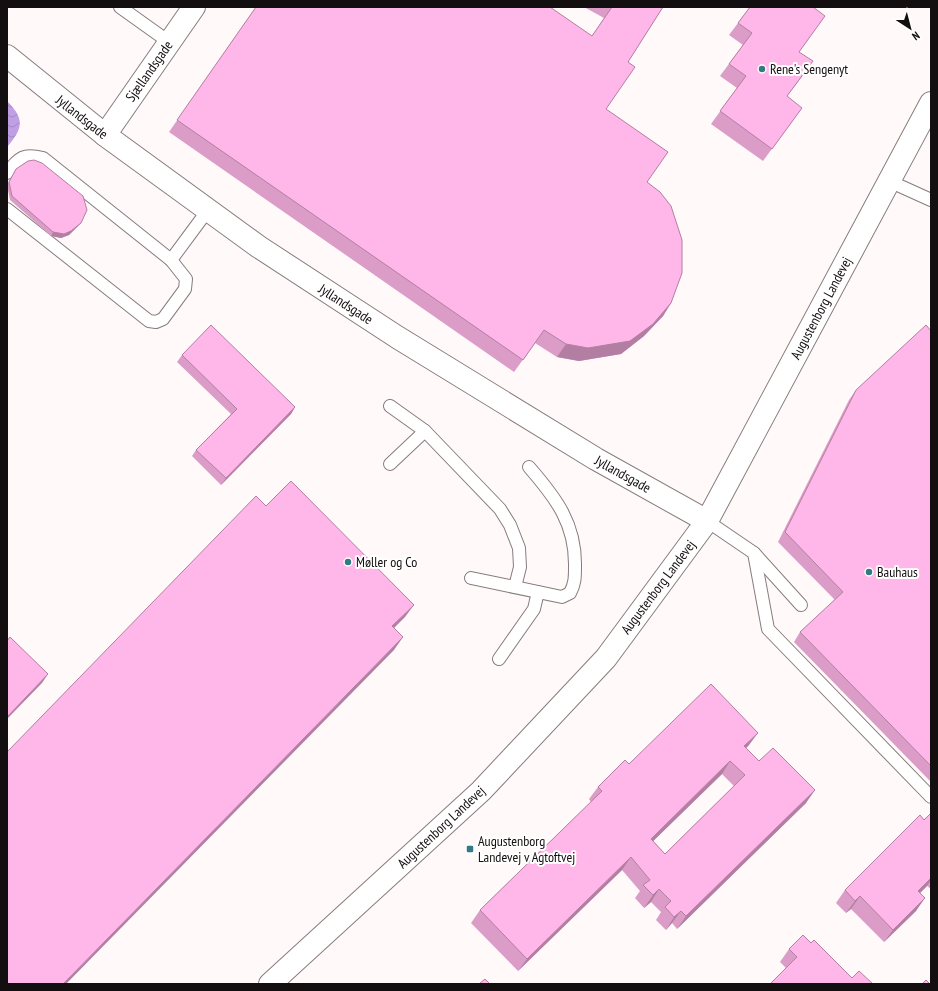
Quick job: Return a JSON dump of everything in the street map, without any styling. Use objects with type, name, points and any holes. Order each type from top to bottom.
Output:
[{"type":"street","name":"Sjællandsgade","points":[[105,135],[194,7]]},
{"type":"street","name":"Jyllandsgade","points":[[7,56],[105,135],[259,247],[396,337],[596,459],[707,521]]},
{"type":"street","name":"Augustenborg Landevej","points":[[270,984],[492,780],[606,658],[707,521],[931,103]]},
{"type":"lane","points":[[120,7],[136,12],[169,42]]},
{"type":"lane","points":[[7,173],[18,159],[30,155],[43,158],[171,260],[186,279],[185,289],[163,319],[156,322],[149,321],[7,209]]},
{"type":"lane","points":[[889,181],[931,200]]},
{"type":"lane","points":[[171,260],[208,210]]},
{"type":"lane","points":[[390,406],[425,431],[500,509],[510,525],[519,548],[520,567],[515,587]]},
{"type":"lane","points":[[390,464],[425,431]]},
{"type":"lane","points":[[471,578],[562,597],[570,593],[575,585],[576,550],[566,516],[551,492],[529,467]]},
{"type":"lane","points":[[707,521],[754,553],[801,604]]},
{"type":"lane","points":[[754,553],[768,629],[931,797]]},
{"type":"lane","points":[[499,659],[534,609],[538,592]]},
{"type":"water","points":[[7,101],[17,114],[20,124],[19,130],[7,147]]},
{"type":"building","points":[[256,7],[550,7],[592,36],[612,7],[663,7],[628,62],[635,67],[606,109],[668,152],[647,182],[660,192],[671,206],[682,240],[682,273],[671,303],[653,324],[630,341],[588,348],[566,344],[544,330],[523,360],[177,120]]},
{"type":"building","points":[[750,7],[813,7],[825,16],[799,52],[813,61],[787,96],[802,108],[772,149],[720,111],[746,76],[729,64],[752,33],[738,23]]},
{"type":"building","points":[[34,160],[42,163],[83,196],[87,210],[81,223],[71,231],[64,234],[53,232],[12,196],[9,182],[16,169],[28,161]]},
{"type":"building","points":[[211,325],[295,407],[226,478],[196,450],[237,409],[182,355]]},
{"type":"building","name":"Bauhaus","points":[[926,325],[931,331],[931,766],[800,632],[843,592],[785,532],[856,390]]},
{"type":"building","points":[[291,481],[414,605],[392,626],[403,637],[63,984],[7,984],[7,752],[256,496],[266,506]]},
{"type":"building","points":[[10,637],[48,674],[7,717],[7,641]]},
{"type":"building","points":[[711,684],[758,733],[744,746],[759,761],[773,748],[815,790],[686,916],[681,911],[674,917],[665,907],[671,901],[659,889],[653,895],[643,885],[650,880],[631,857],[527,959],[480,910],[602,791],[598,787],[625,760],[629,764]],"holes":[[[730,761],[745,775],[665,854],[651,839]]]},
{"type":"building","points":[[931,813],[931,878],[918,891],[925,898],[893,930],[860,896],[855,901],[845,890],[920,815],[924,820]]},
{"type":"building","points":[[803,935],[811,943],[814,940],[852,978],[859,971],[873,984],[770,984],[797,957],[789,949]]},
{"type":"building","points":[[485,979],[490,984],[479,984]]},
{"type":"building","points":[[926,980],[930,984],[922,984]]},
{"type":"place","name":"Rene's Sengenyt","points":[[762,69]]},
{"type":"place","name":"Møller og Co","points":[[348,562]]},
{"type":"place","name":"Bauhaus","points":[[869,572]]},
{"type":"place","name":"Augustenborg Landevej v Agtoftvej","points":[[470,849]]}]
